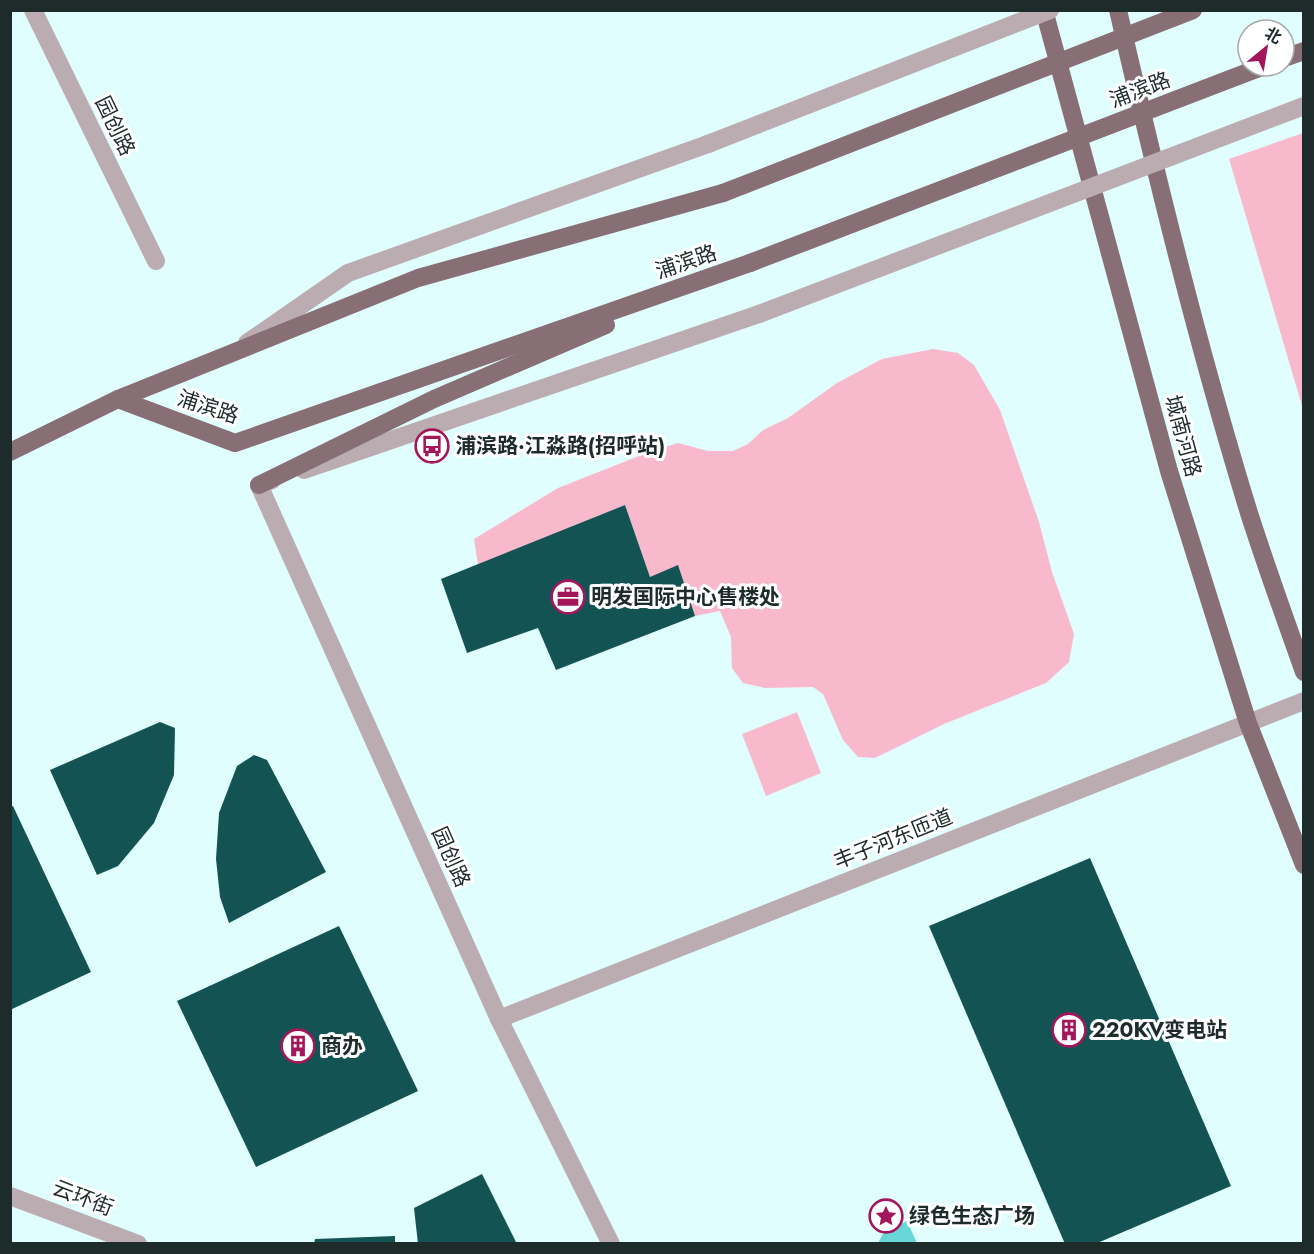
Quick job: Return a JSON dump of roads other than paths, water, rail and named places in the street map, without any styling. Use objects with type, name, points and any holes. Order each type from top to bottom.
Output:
[{"type":"main road","name":"城南河路","points":[[1044,10],[1169,471],[1248,723],[1304,865]]},
{"type":"main road","name":"城南河路","points":[[1118,10],[1158,180],[1207,368],[1250,514],[1304,672]]},
{"type":"main road","points":[[241,347],[418,278],[723,193],[1192,10]]},
{"type":"main road","name":"浦滨路","points":[[118,399],[235,443],[750,263],[1236,77]]},
{"type":"main road","points":[[259,485],[434,399],[750,263]]},
{"type":"main road","name":"浦滨路","points":[[10,452],[118,399],[241,347]]},
{"type":"street","name":"园创路","points":[[33,10],[156,261]]},
{"type":"street","name":"浦滨路","points":[[241,347],[348,273],[708,144],[1050,10]]},
{"type":"street","points":[[259,485],[759,314],[1304,106]]},
{"type":"street","name":"园创路","points":[[259,485],[499,1019],[611,1244]]},
{"type":"street","name":"丰子河东匝道","points":[[499,1019],[1304,701]]},
{"type":"street","name":"云环街","points":[[10,1196],[138,1244]]},
{"type":"water","points":[[907,1221],[917,1243],[878,1243],[884,1232]]},
{"type":"place","name":"浦滨路·江淼路(招呼站)","points":[[432,446]]},
{"type":"place","name":"明发国际中心售楼处","points":[[568,597]]},
{"type":"place","name":"220KV变电站","points":[[1069,1030]]},
{"type":"place","name":"商办","points":[[298,1046]]},
{"type":"place","name":"绿色生态广场","points":[[886,1216]]}]
